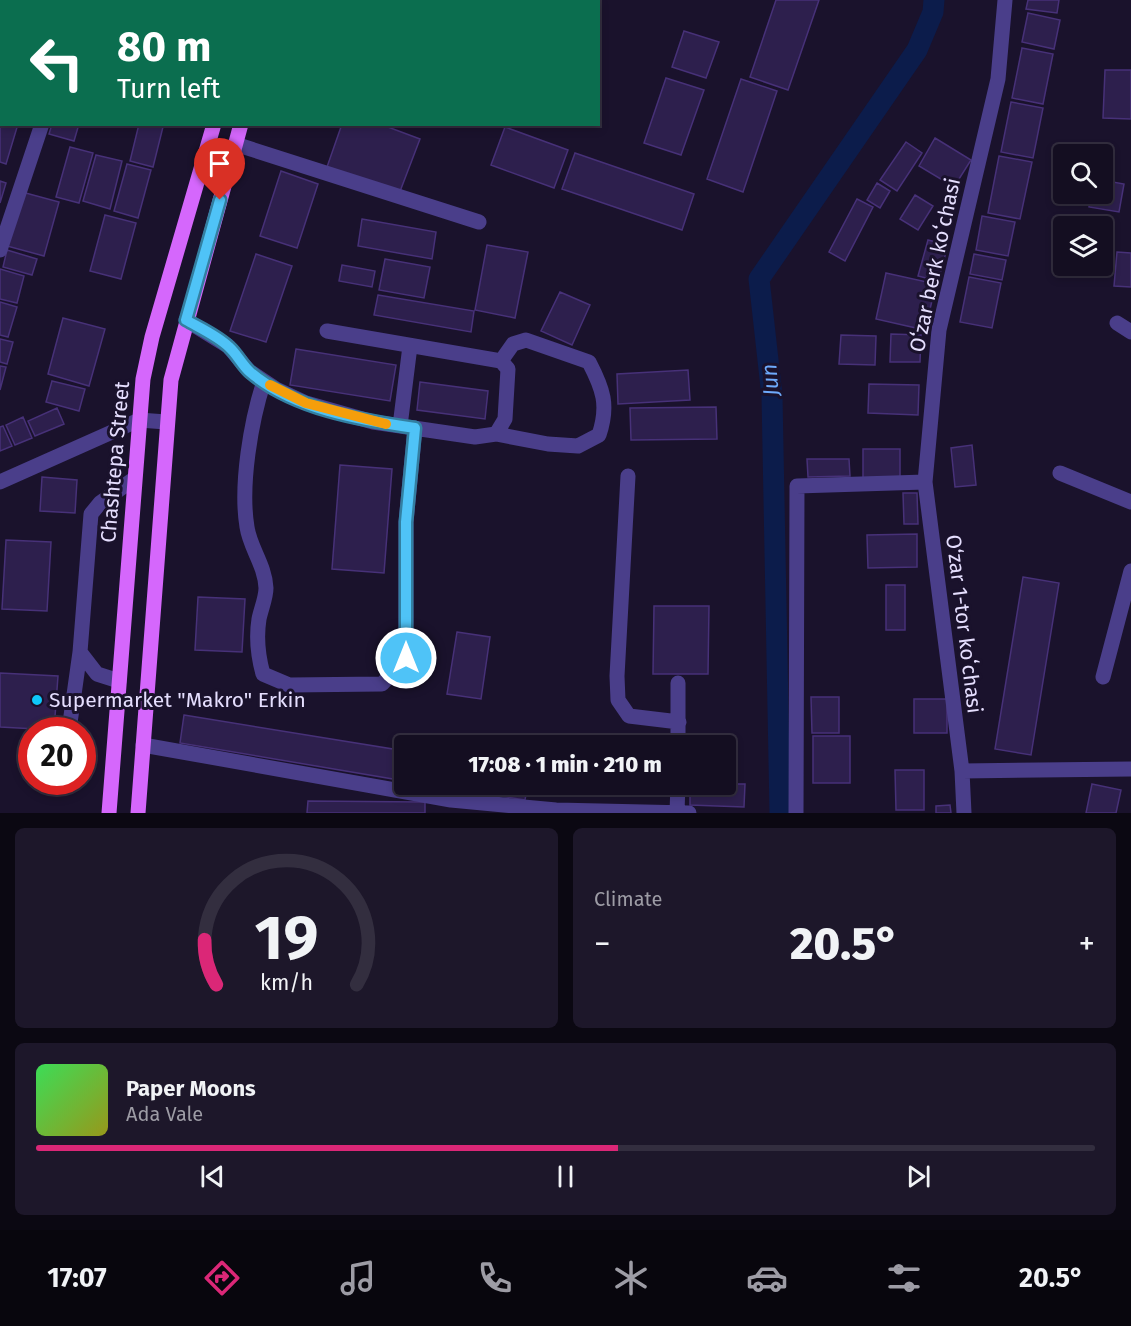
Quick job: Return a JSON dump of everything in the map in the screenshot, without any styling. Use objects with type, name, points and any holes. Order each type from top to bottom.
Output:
[{"type":"main road","name":"Chashtepa Street","points":[[109,813],[139,420],[152,337],[213,126]]},
{"type":"main road","points":[[138,813],[171,380],[240,126]]},
{"type":"street","name":"Oʻzar berk koʻchasi","points":[[925,482],[939,330],[998,80],[1005,0]]},
{"type":"street","points":[[0,250],[41,126]]},
{"type":"street","points":[[235,144],[479,222]]},
{"type":"street","points":[[186,320],[228,346],[249,371],[264,381],[306,403],[373,422],[475,437],[496,434],[548,444],[578,446],[599,435],[605,418],[602,388],[589,362],[526,340],[513,344],[501,361]]},
{"type":"street","points":[[1117,323],[1131,332]]},
{"type":"street","points":[[327,332],[501,361],[508,369],[505,419],[496,434]]},
{"type":"street","points":[[264,381],[256,405],[246,486],[247,528],[264,570],[266,590],[259,621],[257,655],[263,674],[289,685],[382,684],[406,658],[407,427],[410,346]]},
{"type":"street","points":[[0,482],[139,420],[166,422]]},
{"type":"street","points":[[1060,473],[1131,502]]},
{"type":"street","points":[[628,476],[617,676],[618,700],[629,716],[679,722]]},
{"type":"street","points":[[71,717],[80,652],[91,514],[100,503],[134,479]]},
{"type":"street","name":"O‘zar 1-tor koʻchasi","points":[[925,482],[962,771],[964,813]]},
{"type":"street","points":[[796,813],[797,486],[925,482]]},
{"type":"street","points":[[1103,677],[1131,571]]},
{"type":"street","points":[[80,652],[97,674],[119,681]]},
{"type":"street","points":[[678,683],[678,735]]},
{"type":"street","points":[[143,745],[451,800],[555,810],[683,812],[680,795]]},
{"type":"street","points":[[962,771],[1131,769]]},
{"type":"building","points":[[776,0],[819,0],[788,90],[750,77]]},
{"type":"building","points":[[1028,0],[1059,0],[1057,13],[1026,9]]},
{"type":"building","points":[[1028,13],[1060,20],[1054,49],[1022,42]]},
{"type":"building","points":[[684,31],[719,42],[706,78],[672,67]]},
{"type":"building","points":[[1022,48],[1053,54],[1043,104],[1012,98]]},
{"type":"building","points":[[1105,70],[1131,70],[1131,119],[1103,118]]},
{"type":"building","points":[[666,78],[704,90],[681,155],[644,143]]},
{"type":"building","points":[[741,79],[777,91],[743,192],[707,179]]},
{"type":"building","points":[[1011,102],[1043,108],[1033,158],[1001,152]]},
{"type":"building","points":[[0,126],[17,126],[6,164],[0,162]]},
{"type":"building","points":[[51,126],[78,126],[74,141],[49,134]]},
{"type":"building","points":[[139,126],[163,127],[153,167],[130,161]]},
{"type":"building","points":[[341,126],[385,126],[420,139],[399,194],[327,167]]},
{"type":"building","points":[[505,127],[568,150],[554,188],[491,165]]},
{"type":"building","points":[[935,138],[971,160],[954,187],[919,166]]},
{"type":"building","points":[[906,142],[922,153],[897,191],[880,180]]},
{"type":"building","points":[[70,147],[93,153],[79,203],[56,197]]},
{"type":"building","points":[[575,153],[694,194],[682,230],[562,189]]},
{"type":"building","points":[[96,155],[122,161],[110,209],[83,201]]},
{"type":"building","points":[[999,156],[1032,162],[1020,219],[988,213]]},
{"type":"building","points":[[127,164],[151,170],[138,218],[114,211]]},
{"type":"building","points":[[281,171],[318,184],[297,248],[260,236]]},
{"type":"building","points":[[0,181],[6,183],[0,203]]},
{"type":"building","points":[[1113,182],[1124,184],[1119,212],[1089,207],[1089,204],[1113,204]]},
{"type":"building","points":[[877,183],[890,191],[880,208],[867,200]]},
{"type":"building","points":[[22,192],[59,202],[44,256],[7,246]]},
{"type":"building","points":[[915,195],[933,206],[918,230],[900,219]]},
{"type":"building","points":[[857,199],[873,207],[845,261],[829,252]]},
{"type":"building","points":[[105,215],[136,223],[121,279],[90,271]]},
{"type":"building","points":[[982,216],[1015,222],[1008,256],[976,250]]},
{"type":"building","points":[[362,219],[436,232],[432,259],[358,246]]},
{"type":"building","points":[[928,240],[948,245],[938,281],[918,276]]},
{"type":"building","points":[[487,245],[528,252],[515,318],[475,310]]},
{"type":"building","points":[[7,250],[37,259],[32,275],[3,267]]},
{"type":"building","points":[[1117,252],[1131,253],[1131,287],[1114,286]]},
{"type":"building","points":[[256,254],[292,266],[266,342],[230,331]]},
{"type":"building","points":[[974,254],[1006,260],[1002,280],[970,274]]},
{"type":"building","points":[[385,259],[430,267],[424,298],[379,290]]},
{"type":"building","points":[[342,265],[375,271],[372,287],[339,281]]},
{"type":"building","points":[[0,269],[24,276],[17,303],[0,299]]},
{"type":"building","points":[[886,273],[936,284],[925,330],[876,319]]},
{"type":"building","points":[[969,277],[1001,283],[992,328],[960,322]]},
{"type":"building","points":[[560,292],[590,305],[572,345],[541,331]]},
{"type":"building","points":[[378,295],[474,311],[471,332],[374,315]]},
{"type":"building","points":[[0,302],[17,307],[8,337],[0,335]]},
{"type":"building","points":[[63,318],[105,329],[89,386],[48,374]]},
{"type":"building","points":[[891,334],[921,335],[920,362],[890,362]]},
{"type":"building","points":[[841,335],[876,336],[875,365],[839,364]]},
{"type":"building","points":[[0,339],[13,342],[7,364],[0,362]]},
{"type":"building","points":[[296,349],[396,365],[390,401],[290,385]]},
{"type":"building","points":[[0,366],[6,367],[0,390]]},
{"type":"building","points":[[688,370],[690,400],[618,404],[617,374]]},
{"type":"building","points":[[52,381],[85,389],[79,411],[46,402]]},
{"type":"building","points":[[420,382],[488,391],[485,419],[417,410]]},
{"type":"building","points":[[869,384],[919,385],[918,415],[868,413]]},
{"type":"building","points":[[716,407],[717,439],[631,440],[630,408]]},
{"type":"building","points":[[57,408],[64,424],[35,436],[28,421]]},
{"type":"building","points":[[23,417],[32,438],[15,445],[6,425]]},
{"type":"building","points":[[3,426],[12,446],[0,451],[0,427]]},
{"type":"building","points":[[972,445],[976,485],[955,487],[951,448]]},
{"type":"building","points":[[863,449],[900,449],[900,479],[863,479]]},
{"type":"building","points":[[807,459],[849,459],[850,476],[808,477]]},
{"type":"building","points":[[340,465],[392,469],[384,573],[332,569]]},
{"type":"building","points":[[42,477],[77,480],[75,513],[40,511]]},
{"type":"building","points":[[903,493],[917,493],[918,524],[904,524]]},
{"type":"building","points":[[917,534],[917,567],[868,568],[867,535]]},
{"type":"building","points":[[6,540],[51,542],[47,611],[2,609]]},
{"type":"building","points":[[1023,577],[1059,583],[1031,755],[995,749]]},
{"type":"building","points":[[886,585],[905,585],[905,630],[886,630]]},
{"type":"building","points":[[198,597],[245,599],[242,652],[195,650]]},
{"type":"building","points":[[654,606],[709,606],[708,674],[653,674]]},
{"type":"building","points":[[457,632],[490,637],[481,699],[447,694]]},
{"type":"building","points":[[0,673],[58,676],[55,717],[18,717],[18,728],[0,727]]},
{"type":"building","points":[[811,697],[839,697],[839,733],[812,733]]},
{"type":"building","points":[[914,699],[947,699],[947,733],[914,733]]},
{"type":"building","points":[[184,715],[394,749],[394,779],[180,743]]},
{"type":"building","points":[[813,736],[850,736],[850,783],[813,783]]},
{"type":"building","points":[[895,770],[924,770],[924,810],[896,810]]},
{"type":"building","points":[[736,784],[745,784],[744,807],[690,805],[690,795],[736,795]]},
{"type":"building","points":[[1092,784],[1121,790],[1116,813],[1086,813]]},
{"type":"building","points":[[495,795],[526,795],[525,800]]},
{"type":"building","points":[[308,801],[425,802],[425,813],[307,813]]},
{"type":"building","points":[[950,805],[951,813],[936,813],[936,806]]},
{"type":"waterway","name":"Jun","points":[[780,813],[772,396],[759,279],[917,50],[933,12],[934,0]]},
{"type":"slow traffic","points":[[270,385],[306,403],[386,424]]},
{"type":"place","name":"Supermarket \"Makro\" Erkin","points":[[37,700]]},
{"type":"route","points":[[220,200],[186,320],[228,346],[249,371],[276,389],[306,403],[373,422],[415,428],[406,522],[406,658]]}]
